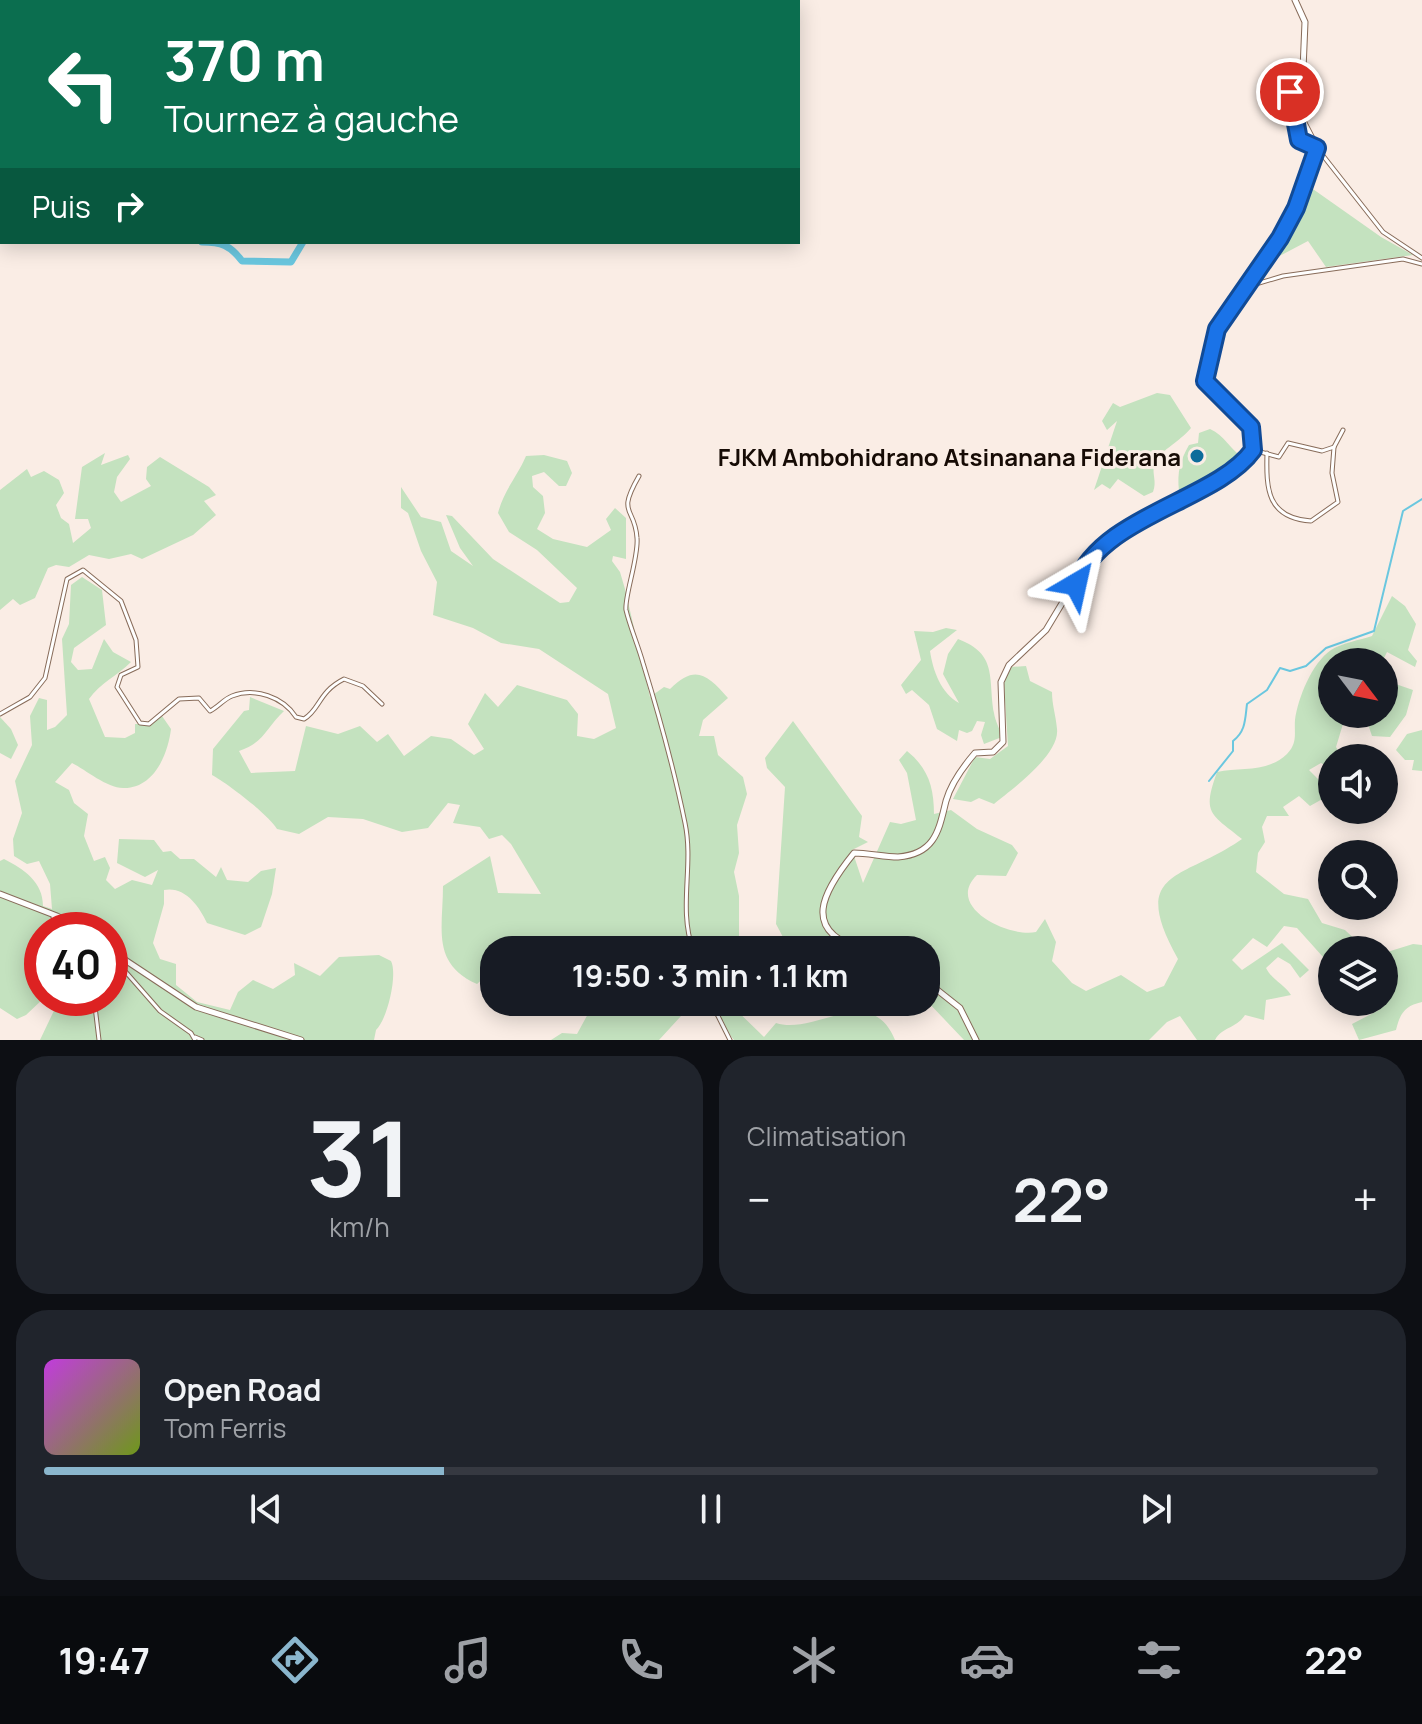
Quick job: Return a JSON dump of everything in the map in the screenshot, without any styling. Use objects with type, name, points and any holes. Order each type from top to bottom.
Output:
[{"type":"street","points":[[1295,0],[1305,22],[1300,71],[1301,117],[1317,148],[1383,232],[1422,258]]},
{"type":"street","points":[[1300,71],[1294,77],[1290,92],[1295,131],[1304,145],[1317,148]]},
{"type":"street","points":[[836,936],[822,913],[823,898],[839,871],[854,853],[898,857],[935,838],[941,830],[946,801],[961,769],[975,753],[993,752],[1003,742],[1001,682],[1009,665],[1046,630],[1079,575],[1117,536],[1167,505],[1241,467],[1253,450],[1251,427],[1205,381],[1217,329],[1296,208],[1317,148]]},
{"type":"street","points":[[1245,287],[1283,276],[1403,259],[1422,264]]},
{"type":"street","points":[[1267,453],[1268,494],[1289,517],[1311,521],[1338,502],[1332,473],[1334,447],[1343,430]]},
{"type":"street","points":[[1253,450],[1279,457],[1288,443],[1322,451],[1334,447]]},
{"type":"street","points":[[639,476],[628,495],[627,513],[638,538],[633,582],[625,608],[660,719],[685,824],[688,883],[683,911],[689,936]]},
{"type":"street","points":[[0,714],[39,689],[45,678],[67,579],[83,570],[118,598],[134,633],[138,667],[121,675],[117,687],[140,723],[149,724],[183,698],[199,698],[210,711],[232,696],[255,692],[285,704],[296,717],[304,719],[312,713],[326,689],[344,679],[363,686],[382,704]]},
{"type":"street","points":[[0,894],[48,912]]},
{"type":"street","points":[[128,965],[196,1007],[301,1040]]},
{"type":"street","points":[[128,972],[160,1011],[202,1040]]},
{"type":"street","points":[[940,992],[960,1008],[976,1040]]},
{"type":"street","points":[[96,1016],[99,1040]]},
{"type":"street","points":[[718,1016],[730,1040]]},
{"type":"green space","points":[[1310,187],[1381,237],[1413,255],[1326,267],[1308,241],[1272,260]]},
{"type":"green space","points":[[1157,393],[1170,395],[1191,428],[1156,460],[1153,492],[1144,496],[1118,479],[1110,489],[1102,484],[1094,490],[1117,421],[1107,430],[1102,421],[1113,403],[1120,407]]},
{"type":"green space","points":[[1210,429],[1242,457],[1208,479],[1179,491],[1181,462],[1189,445],[1198,443],[1199,433]]},
{"type":"green space","points":[[105,453],[101,465],[128,455],[130,459],[117,477],[114,492],[121,502],[151,486],[146,479],[147,467],[160,457],[209,487],[216,495],[204,501],[216,515],[193,535],[142,559],[131,554],[109,559],[89,555],[69,567],[56,565],[48,568],[35,598],[20,605],[13,599],[0,610],[0,490],[27,469],[31,477],[44,471],[59,480],[64,493],[56,505],[61,518],[69,524],[73,543],[91,528],[88,519],[75,519],[82,467]]},
{"type":"green space","points":[[544,455],[567,461],[572,473],[566,486],[559,486],[544,472],[532,476],[533,487],[543,496],[545,513],[537,529],[553,539],[587,547],[611,530],[606,519],[615,508],[626,518],[626,559],[613,556],[612,561],[620,572],[625,589],[650,697],[664,687],[670,689],[687,676],[700,675],[714,683],[728,698],[703,720],[699,736],[714,736],[718,755],[743,777],[747,794],[737,825],[739,853],[734,872],[739,896],[739,936],[480,936],[480,981],[477,984],[462,976],[446,955],[442,930],[443,886],[490,856],[498,893],[541,894],[511,844],[502,835],[489,839],[480,827],[453,823],[460,805],[448,803],[428,828],[402,832],[363,819],[328,817],[299,834],[277,829],[247,800],[212,775],[213,749],[244,711],[249,710],[250,697],[284,711],[259,739],[239,751],[251,773],[295,771],[306,726],[338,734],[360,726],[377,742],[388,734],[404,756],[431,736],[451,739],[474,755],[484,749],[468,724],[485,693],[498,707],[517,685],[567,700],[578,714],[577,736],[594,739],[616,728],[608,694],[539,649],[501,643],[473,628],[433,615],[437,582],[421,551],[408,513],[401,508],[401,487],[421,517],[441,522],[451,551],[473,566],[460,548],[446,515],[452,516],[493,559],[560,603],[569,602],[577,588],[537,550],[509,532],[498,513],[526,456]]},
{"type":"green space","points":[[82,577],[102,590],[106,625],[74,648],[71,662],[78,670],[92,669],[104,639],[113,652],[131,662],[89,699],[105,737],[125,738],[135,733],[135,724],[151,724],[162,716],[171,729],[163,759],[143,783],[134,787],[117,787],[72,763],[55,782],[69,790],[74,803],[88,814],[84,836],[94,861],[105,857],[110,868],[106,880],[115,889],[132,880],[152,885],[158,870],[145,877],[117,863],[119,839],[154,840],[163,852],[171,851],[180,859],[194,859],[216,877],[221,867],[227,880],[248,882],[261,871],[276,868],[272,894],[261,927],[245,935],[207,923],[185,894],[164,890],[164,904],[153,943],[160,959],[176,964],[176,985],[197,1002],[230,1010],[238,992],[253,980],[273,989],[295,975],[294,963],[320,976],[339,957],[379,955],[391,961],[393,976],[387,1007],[374,1040],[40,1040],[51,1016],[128,1016],[128,912],[24,912],[24,1016],[17,1019],[0,1008],[0,861],[4,859],[31,877],[40,890],[43,906],[52,909],[50,884],[39,861],[27,864],[14,856],[13,839],[22,813],[15,781],[32,745],[30,716],[39,698],[47,700],[47,730],[67,715],[62,639],[69,624],[71,585]]},
{"type":"green space","points":[[1392,596],[1405,606],[1416,624],[1408,650],[1417,661],[1415,667],[1398,658],[1398,648],[1335,648],[1372,636]]},
{"type":"green space","points":[[946,628],[957,630],[930,651],[939,681],[959,703],[943,674],[948,654],[958,639],[980,652],[989,668],[995,716],[1002,737],[984,744],[981,735],[985,722],[977,721],[972,731],[959,730],[957,741],[937,729],[929,705],[912,690],[906,694],[901,685],[921,660],[914,631],[933,632]]},
{"type":"green space","points":[[1318,663],[1318,728],[1342,728],[1337,744],[1318,744],[1318,765],[1309,770],[1318,779],[1318,802],[1310,806],[1299,796],[1283,807],[1289,816],[1267,816],[1262,827],[1265,842],[1258,853],[1256,872],[1284,894],[1308,899],[1318,920],[1345,930],[1351,936],[1318,936],[1318,951],[1297,928],[1284,926],[1267,947],[1253,938],[1232,960],[1242,970],[1282,943],[1309,970],[1300,978],[1290,964],[1278,957],[1266,968],[1291,995],[1266,1000],[1264,1020],[1245,1015],[1215,1040],[1197,1040],[1180,1016],[1167,1022],[1149,1040],[964,1040],[940,1015],[940,936],[782,936],[776,924],[785,787],[767,768],[765,758],[793,721],[862,816],[859,837],[868,842],[852,850],[863,883],[890,822],[901,824],[916,820],[907,773],[899,760],[907,751],[920,764],[928,779],[934,814],[951,810],[977,829],[1012,845],[1018,853],[1006,876],[977,875],[969,887],[968,898],[974,909],[997,925],[1024,933],[1036,932],[1045,919],[1056,942],[1052,961],[1072,983],[1086,991],[1121,975],[1147,992],[1164,986],[1178,959],[1164,930],[1158,908],[1160,893],[1169,881],[1182,872],[1242,839],[1212,812],[1210,797],[1217,772],[1262,767],[1287,754],[1294,742],[1295,720],[1307,682]]},
{"type":"green space","points":[[1026,666],[1030,681],[1052,692],[1057,729],[1051,750],[1023,781],[994,804],[979,798],[971,802],[953,799],[975,757],[990,759],[1008,746],[1004,684],[1010,667]]},
{"type":"green space","points":[[1398,685],[1413,690],[1406,715],[1398,726]]},
{"type":"green space","points":[[0,717],[11,729],[18,745],[11,759],[0,753]]},
{"type":"green space","points":[[1369,728],[1397,728],[1390,737],[1372,736]]},
{"type":"green space","points":[[1422,730],[1422,771],[1412,770],[1414,760],[1405,760],[1398,752],[1407,734]]},
{"type":"green space","points":[[1422,945],[1422,1002],[1404,1012],[1396,1030],[1359,1040],[1352,1024],[1367,1016],[1398,1016],[1398,949]]},
{"type":"green space","points":[[587,1016],[681,1016],[659,1040],[551,1040],[562,1033],[577,1034]]},
{"type":"green space","points":[[715,1016],[742,1016],[764,1037],[776,1023],[791,1025],[834,1016],[875,1016],[885,1023],[895,1040],[734,1040]]},
{"type":"waterway","points":[[218,244],[233,251],[242,261],[291,262],[302,244]]},
{"type":"waterway","points":[[1209,781],[1233,751],[1233,741],[1244,724],[1247,704],[1267,690],[1280,668],[1290,671],[1306,666],[1326,648],[1374,631],[1403,511],[1422,499]]},
{"type":"place","name":"FJKM Ambohidrano Atsinanana Fiderana","points":[[1197,456]]},
{"type":"route","points":[[1076,584],[1079,575],[1117,536],[1167,505],[1241,467],[1253,450],[1251,427],[1205,381],[1217,329],[1280,238],[1296,208],[1317,148],[1304,145],[1299,140],[1290,92]]}]
